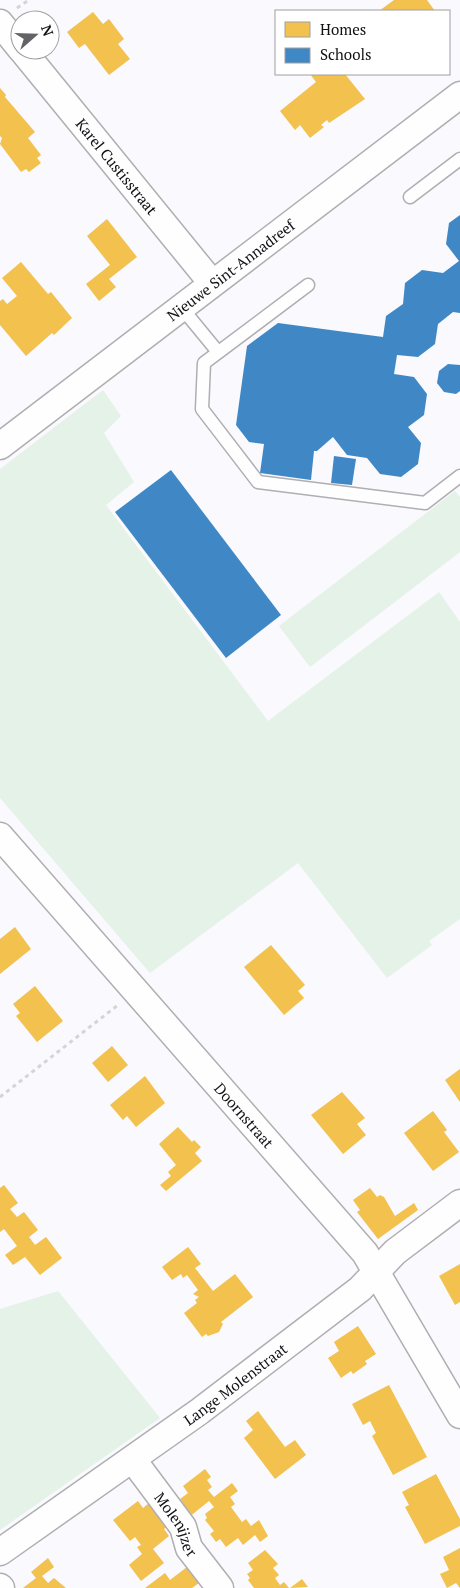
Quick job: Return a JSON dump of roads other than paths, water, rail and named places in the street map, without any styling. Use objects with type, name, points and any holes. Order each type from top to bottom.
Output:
[{"type":"street","name":"Karel Custisstraat","points":[[30,60],[212,283]]},
{"type":"street","name":"Nieuwe Sint-Annadreef","points":[[0,446],[460,95]]},
{"type":"street","name":"Doornstraat","points":[[0,836],[365,1253],[460,1415]]},
{"type":"street","name":"Lange Molenstraat","points":[[0,1552],[200,1411],[360,1289],[376,1269],[395,1252],[460,1203]]},
{"type":"street","name":"Molenijzer","points":[[133,1460],[183,1527],[189,1548],[220,1588]]},
{"type":"lane","points":[[410,197],[460,159]]},
{"type":"lane","points":[[308,285],[204,363],[202,409],[258,482],[424,503],[460,476]]},
{"type":"lane","points":[[181,307],[218,352]]}]
